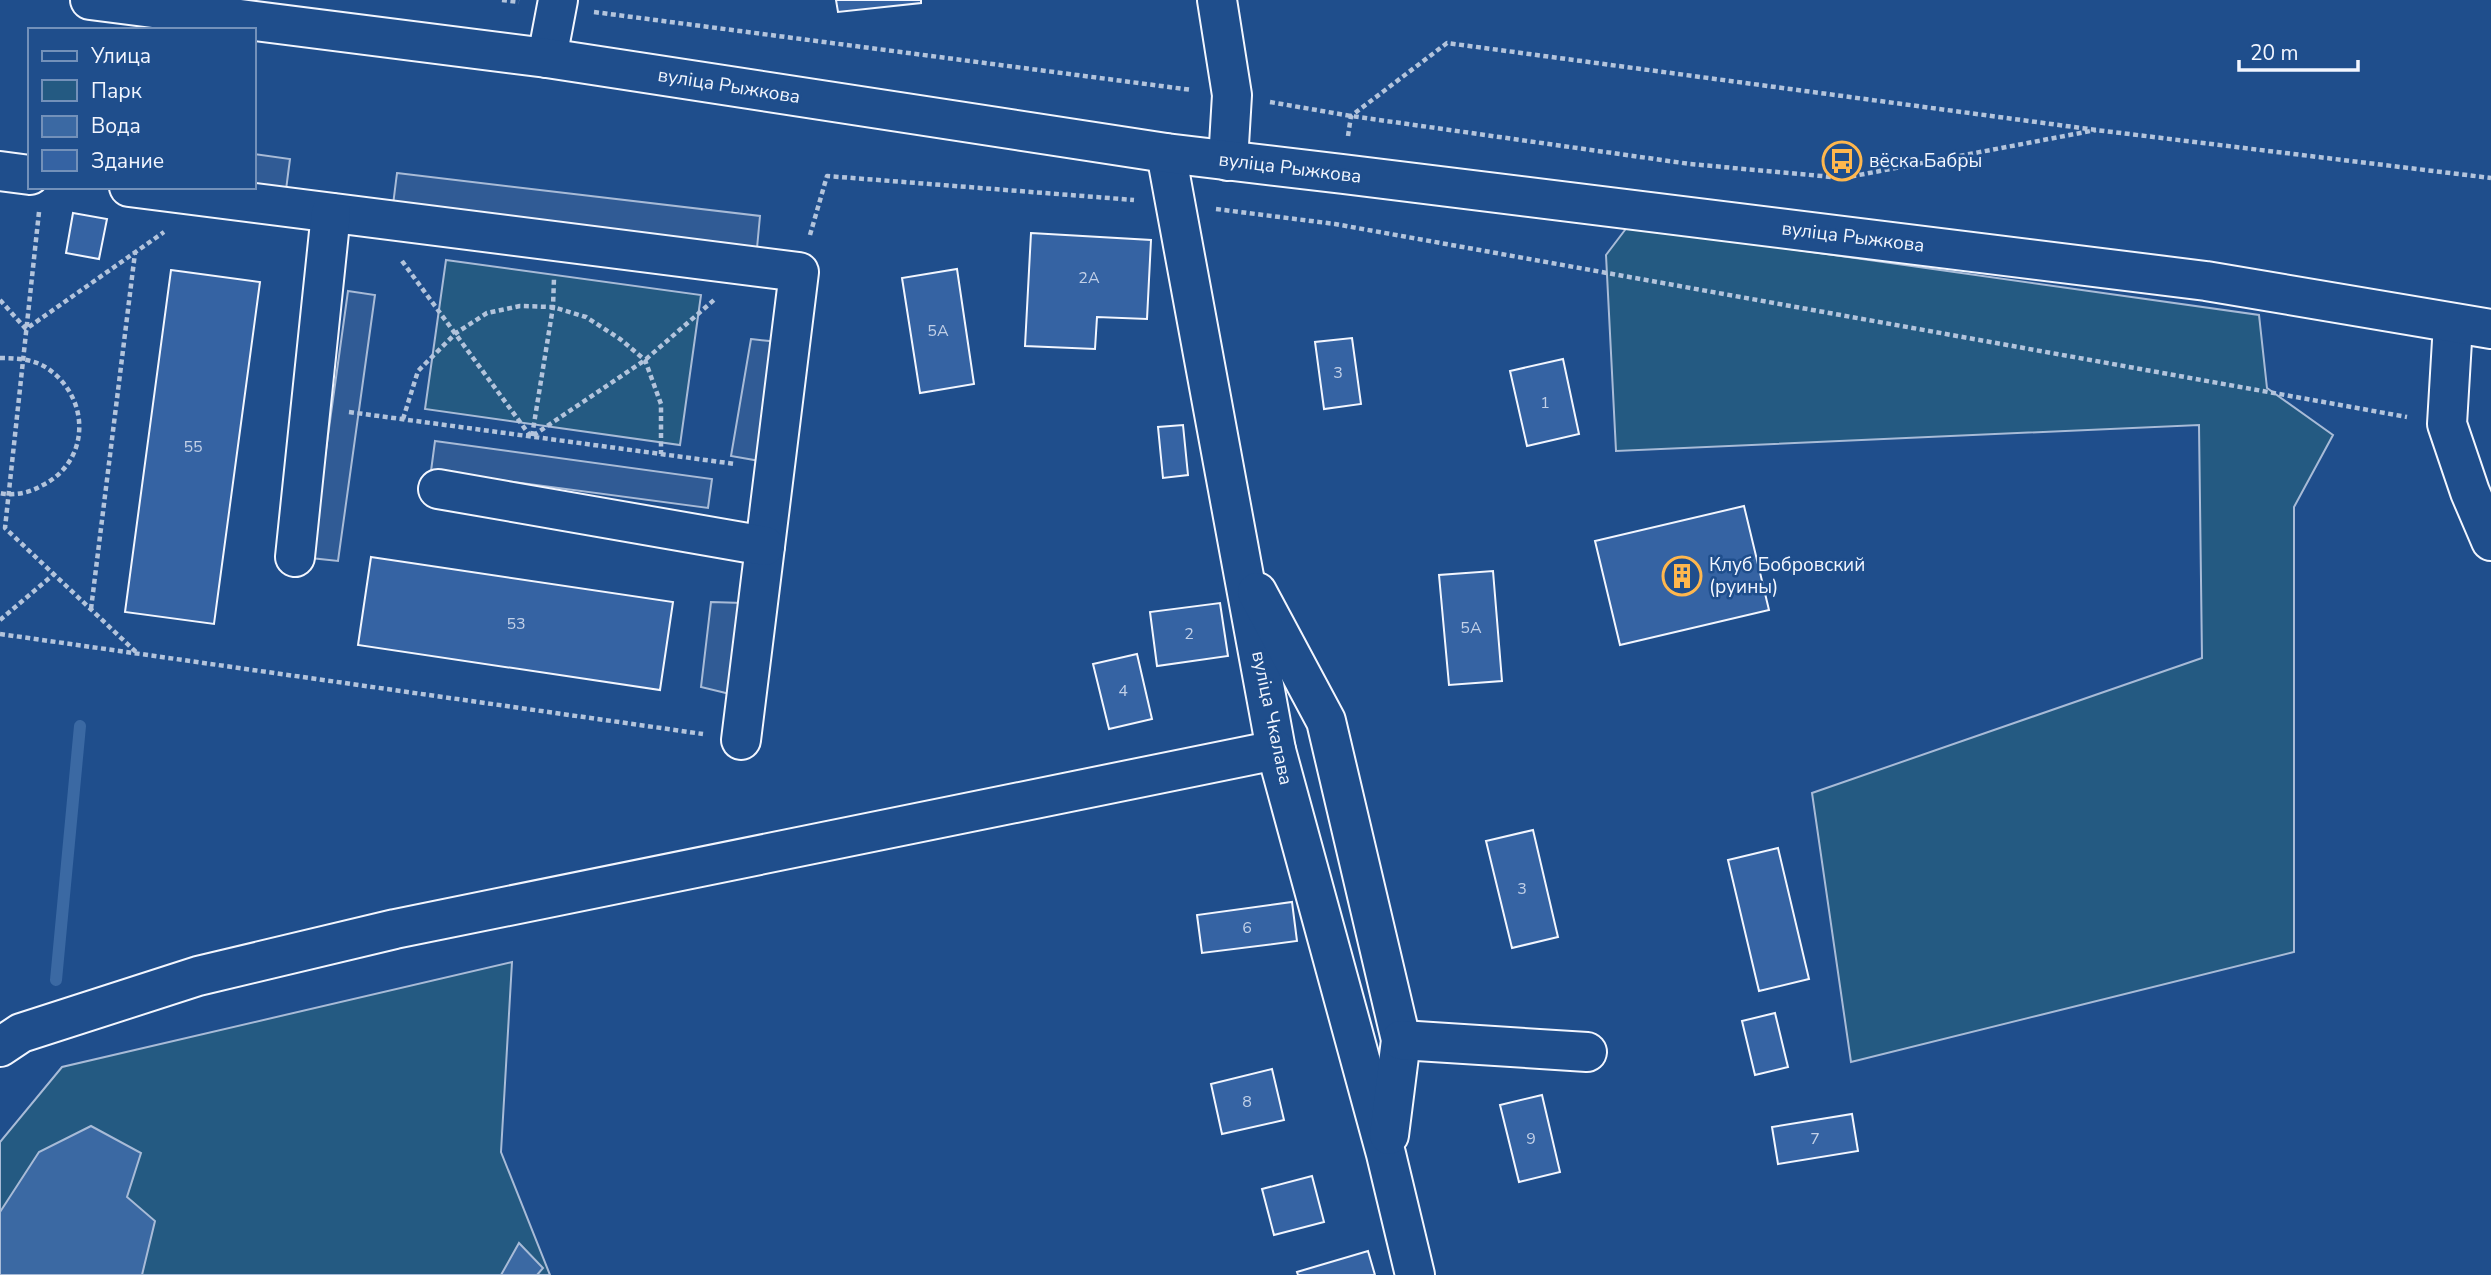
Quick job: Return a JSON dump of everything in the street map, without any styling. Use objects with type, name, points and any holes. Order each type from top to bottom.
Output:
[{"type":"street","name":"вуліца Рыжкова","points":[[90,0],[547,58],[1166,153],[2206,281],[2491,329]]},
{"type":"street","points":[[1217,0],[1232,95],[1228,161]]},
{"type":"street","points":[[547,58],[556,4]]},
{"type":"street","name":"вуліца Чкалава","points":[[1166,153],[1276,750],[1386,1154],[1415,1275]]},
{"type":"street","points":[[0,172],[28,185]]},
{"type":"street","points":[[144,189],[799,272],[741,740]]},
{"type":"street","points":[[295,557],[331,213]]},
{"type":"street","points":[[2453,324],[2447,424],[2469,492],[2491,541]]},
{"type":"street","points":[[438,489],[765,546]]},
{"type":"street","points":[[1240,560],[1326,721],[1401,1040],[1386,1154]]},
{"type":"street","points":[[11,1040],[198,976],[395,929],[1276,750]]},
{"type":"street","points":[[1401,1040],[1587,1052]]},
{"type":"path","points":[[556,4],[1232,95],[1351,116],[1690,164],[1843,178],[2096,130]]},
{"type":"path","points":[[1335,224],[1351,116],[1447,43],[2096,130],[2491,178]]},
{"type":"path","points":[[799,272],[828,176],[1174,203],[1335,224],[2447,424]]},
{"type":"path","points":[[35,189],[26,329],[2,529],[137,653]]},
{"type":"path","points":[[26,329],[213,198]]},
{"type":"path","points":[[395,251],[531,437]]},
{"type":"path","points":[[91,609],[135,253]]},
{"type":"path","points":[[531,437],[553,307],[555,270]]},
{"type":"path","points":[[531,437],[645,360],[723,292]]},
{"type":"path","points":[[0,300],[26,329]]},
{"type":"path","points":[[403,419],[418,371],[456,334],[487,313],[520,306],[553,307],[586,317],[620,339],[645,360],[661,404],[661,454]]},
{"type":"path","points":[[0,358],[23,359],[44,366],[62,381],[75,400],[80,422],[77,445],[67,466],[51,482],[31,492],[8,495],[0,493]]},
{"type":"path","points":[[310,406],[774,470]]},
{"type":"path","points":[[0,620],[54,574]]},
{"type":"path","points":[[0,634],[741,740]]},
{"type":"green space","points":[[1628,226],[2259,315],[2267,388],[2333,435],[2294,507],[2294,952],[1851,1062],[1812,793],[2202,658],[2199,425],[1616,451],[1606,255]]},
{"type":"green space","points":[[446,260],[701,295],[680,445],[425,409]]},
{"type":"green space","points":[[512,962],[501,1152],[550,1275],[0,1275],[0,1142],[62,1067]]},
{"type":"shaded area","points":[[256,154],[290,159],[286,190],[256,186]]},
{"type":"shaded area","points":[[397,173],[760,216],[757,248],[393,205]]},
{"type":"shaded area","points":[[348,291],[375,295],[338,561],[311,558]]},
{"type":"shaded area","points":[[751,339],[779,342],[760,461],[731,456]]},
{"type":"shaded area","points":[[435,441],[712,479],[708,508],[431,471]]},
{"type":"shaded area","points":[[711,602],[743,603],[734,695],[701,687]]},
{"type":"water","points":[[91,1126],[141,1153],[127,1197],[155,1221],[142,1275],[0,1275],[0,1212],[39,1152]]},
{"type":"water","points":[[519,1243],[543,1268],[537,1275],[501,1275]]},
{"type":"building","points":[[836,0],[921,0],[921,3],[838,12]]},
{"type":"building","points":[[73,213],[107,219],[99,259],[66,253]]},
{"type":"building","points":[[1031,233],[1151,240],[1147,319],[1097,317],[1095,349],[1025,346]]},
{"type":"building","points":[[957,269],[974,384],[920,393],[902,278]]},
{"type":"building","points":[[171,270],[260,282],[214,624],[125,612]]},
{"type":"building","points":[[1352,338],[1361,404],[1324,409],[1315,342]]},
{"type":"building","points":[[1563,359],[1579,434],[1527,446],[1510,371]]},
{"type":"building","points":[[1183,425],[1188,475],[1163,478],[1158,427]]},
{"type":"building","name":"Клуб Бобровский (руины)","points":[[1744,506],[1769,610],[1620,645],[1595,541]]},
{"type":"building","points":[[371,557],[673,602],[660,690],[358,645]]},
{"type":"building","points":[[1493,571],[1502,681],[1449,685],[1439,575]]},
{"type":"building","points":[[1220,603],[1228,656],[1157,666],[1150,612]]},
{"type":"building","points":[[1137,654],[1152,719],[1109,729],[1093,664]]},
{"type":"building","points":[[1533,830],[1558,937],[1512,948],[1486,841]]},
{"type":"building","points":[[1778,848],[1809,979],[1759,991],[1728,860]]},
{"type":"building","points":[[1292,902],[1297,941],[1202,953],[1197,915]]},
{"type":"building","points":[[1775,1013],[1788,1067],[1755,1075],[1742,1021]]},
{"type":"building","points":[[1272,1069],[1284,1120],[1222,1134],[1211,1084]]},
{"type":"building","points":[[1542,1095],[1560,1172],[1519,1182],[1500,1105]]},
{"type":"building","points":[[1852,1114],[1858,1151],[1778,1164],[1772,1127]]},
{"type":"building","points":[[1312,1176],[1324,1222],[1274,1235],[1262,1189]]},
{"type":"building","points":[[1368,1251],[1375,1275],[1298,1275],[1297,1272]]},
{"type":"waterway","points":[[56,980],[80,726]]},
{"type":"place","name":"вёска Бабры","points":[[1842,161]]},
{"type":"place","name":"Клуб Бобровский (руины)","points":[[1682,576]]}]
